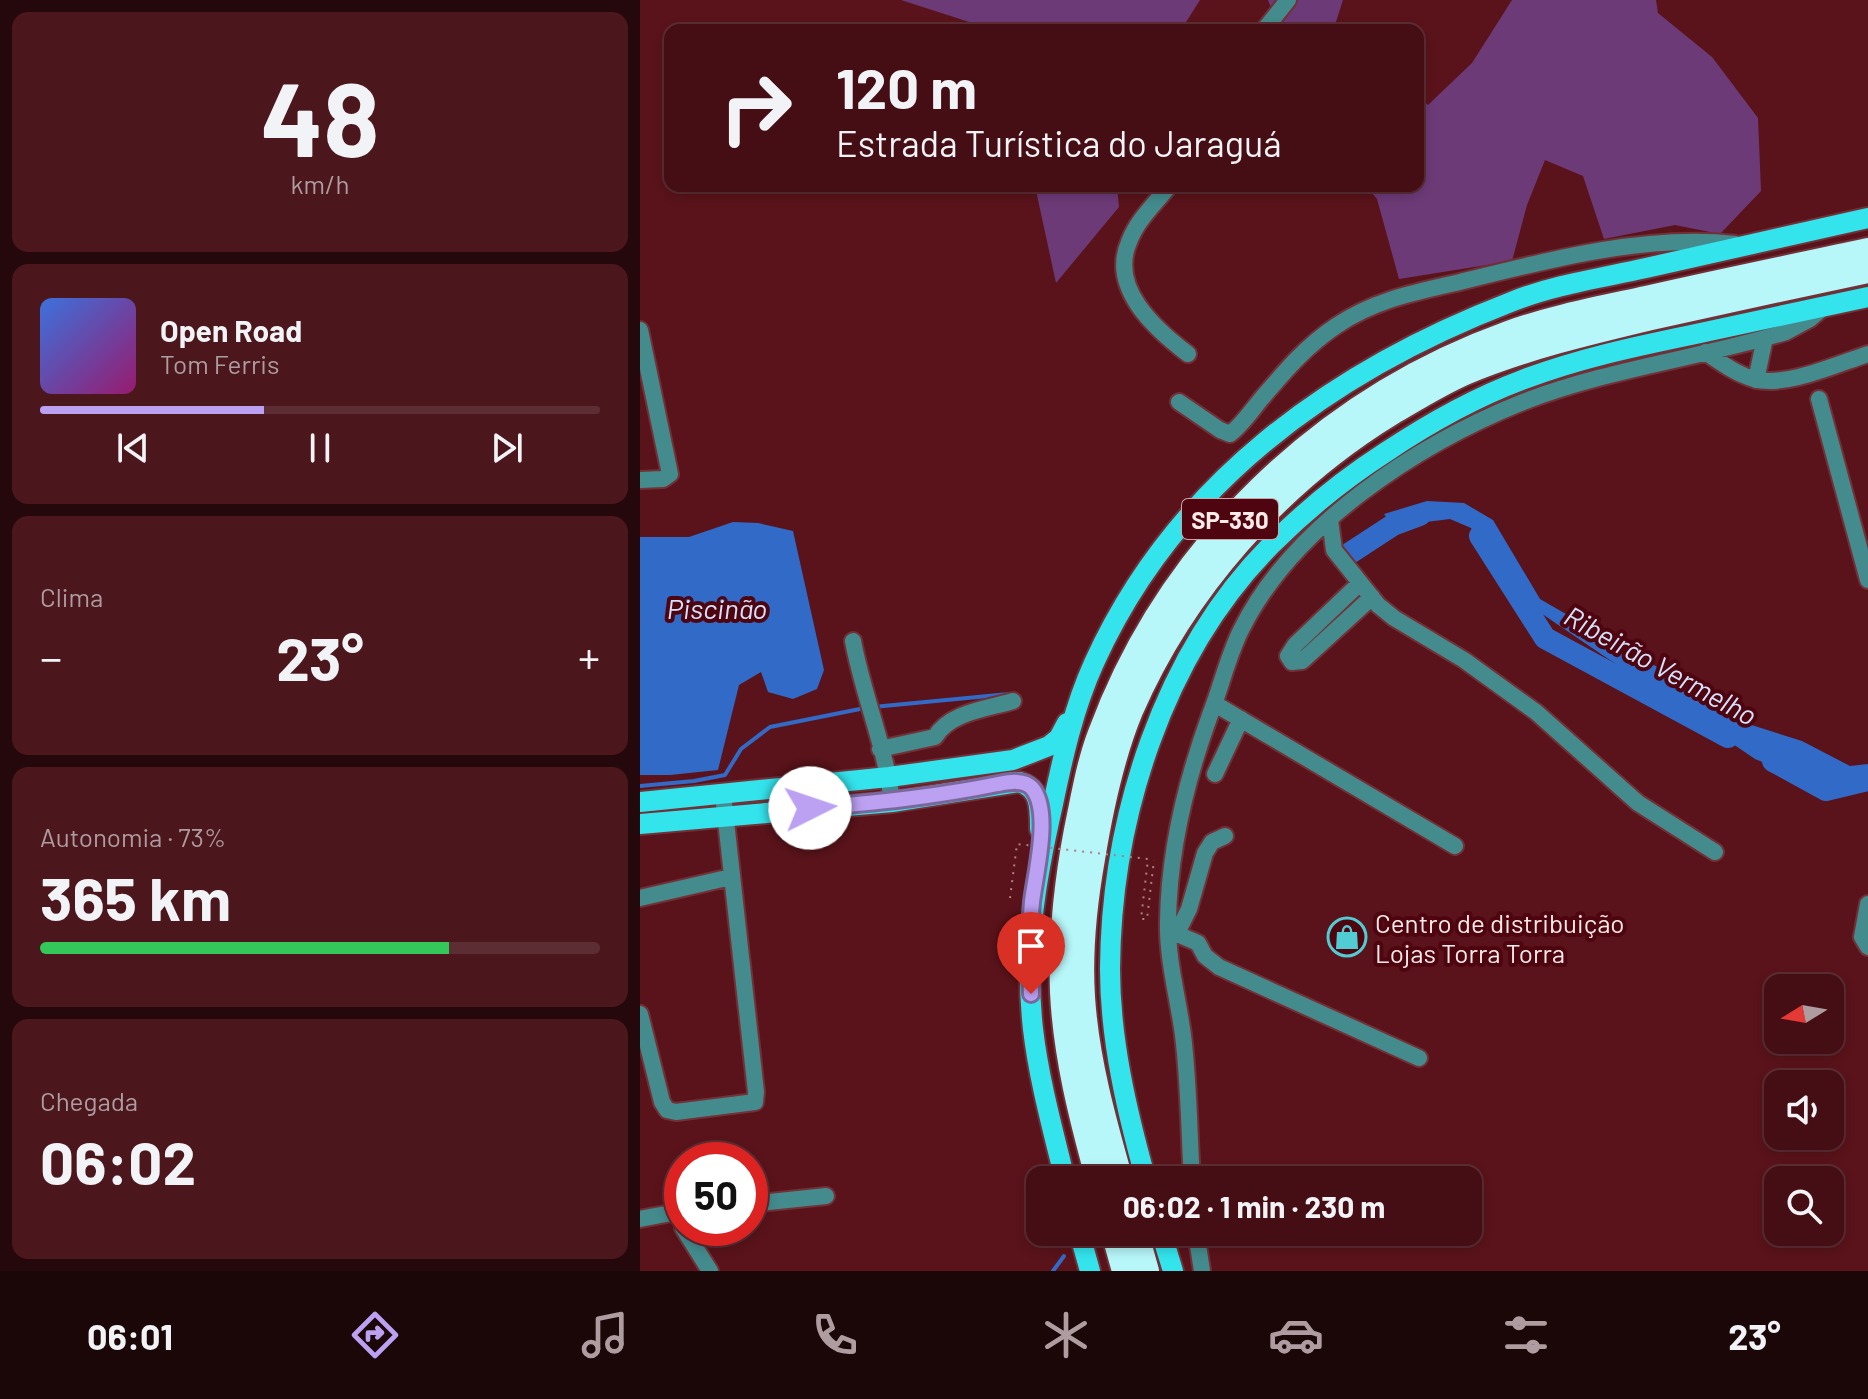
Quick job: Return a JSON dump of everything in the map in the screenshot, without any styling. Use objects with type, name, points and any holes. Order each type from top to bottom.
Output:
[{"type":"highway","name":"SP-330","points":[[1095,1166],[1074,1083],[1065,1025],[1061,959],[1070,863],[1088,774],[1117,690],[1164,605],[1209,542],[1244,502],[1333,426],[1383,393],[1479,345],[1580,313],[1868,250]]},
{"type":"highway","name":"SP-330","points":[[1117,1166],[1099,1101],[1083,996],[1085,908],[1091,869],[1107,791],[1131,713],[1180,620],[1210,577],[1276,503],[1322,462],[1370,427],[1463,374],[1519,353],[1586,334],[1868,271]]},
{"type":"highway","points":[[1117,1246],[1124,1271]]},
{"type":"highway","points":[[1140,1246],[1147,1271]]},
{"type":"main road","points":[[1062,1166],[1043,1090],[1033,1027],[1030,948],[1032,901],[1039,862],[1060,770],[1094,664],[1125,605],[1182,524],[1249,454],[1316,402],[1387,357],[1513,301],[1566,286],[1868,218]]},
{"type":"main road","points":[[1143,1166],[1121,1074],[1114,1028],[1110,969],[1115,882],[1132,800],[1149,744],[1173,687],[1210,622],[1268,547],[1352,474],[1416,432],[1520,380],[1596,355],[1868,297]]},
{"type":"main road","points":[[640,802],[889,777],[1013,760],[1041,751],[1059,738],[1081,698]]},
{"type":"main road","points":[[640,824],[892,802],[947,795],[1008,782],[1029,785],[1034,790],[1039,803],[1039,862]]},
{"type":"main road","points":[[1083,1246],[1090,1271]]},
{"type":"main road","points":[[1165,1246],[1173,1271]]},
{"type":"street","points":[[1269,24],[1288,0]]},
{"type":"street","points":[[1164,192],[1127,244],[1125,264],[1131,297],[1153,324],[1188,354]]},
{"type":"street","points":[[1179,402],[1220,430],[1232,433],[1299,354],[1358,313],[1403,294],[1534,263],[1662,242],[1705,241],[1745,246]]},
{"type":"street","points":[[1196,1166],[1185,1056],[1168,952],[1172,932],[1173,861],[1181,810],[1199,746],[1241,630],[1268,586],[1299,549],[1330,520],[1381,479],[1451,435],[1525,402],[1609,376],[1765,338],[1802,324],[1825,306]]},
{"type":"street","points":[[640,330],[670,469],[667,478],[640,480]]},
{"type":"street","points":[[1756,380],[1765,338]]},
{"type":"street","points":[[1705,352],[1756,380],[1793,378],[1868,354]]},
{"type":"street","points":[[1819,399],[1868,580]]},
{"type":"street","points":[[1330,520],[1334,550],[1372,597],[1394,618],[1464,660],[1536,712],[1638,803],[1715,852]]},
{"type":"street","points":[[1299,549],[1334,550]]},
{"type":"street","points":[[1360,583],[1295,645],[1288,656],[1292,662],[1302,661],[1372,597]]},
{"type":"street","points":[[853,641],[889,777],[892,802]]},
{"type":"street","points":[[878,742],[935,737],[953,719],[1013,701]]},
{"type":"street","points":[[1215,704],[1455,846]]},
{"type":"street","points":[[1215,774],[1241,719]]},
{"type":"street","points":[[640,1014],[662,1102],[667,1110],[676,1112],[755,1102],[723,794]]},
{"type":"street","points":[[1172,932],[1189,909],[1205,853],[1212,842],[1225,836]]},
{"type":"street","points":[[640,898],[731,877]]},
{"type":"street","points":[[1868,904],[1862,937],[1868,947]]},
{"type":"street","points":[[1172,932],[1198,943],[1205,956],[1219,967],[1419,1058]]},
{"type":"street","points":[[768,1202],[826,1196]]},
{"type":"street","points":[[640,1219],[664,1219]]},
{"type":"street","points":[[696,1246],[710,1271]]},
{"type":"street","points":[[1198,1246],[1202,1271]]},
{"type":"path","points":[[1010,898],[1017,844],[1148,859],[1141,919],[1147,919],[1154,860]]},
{"type":"shaded area","points":[[901,0],[1200,0],[1185,24],[975,24]]},
{"type":"shaded area","points":[[1268,0],[1343,0],[1335,24],[1278,24]]},
{"type":"shaded area","points":[[1512,0],[1656,0],[1658,13],[1712,57],[1758,118],[1761,191],[1720,234],[1675,225],[1604,239],[1583,176],[1545,160],[1527,205],[1512,261],[1399,279],[1377,199],[1371,192],[1424,192],[1424,102],[1428,105],[1472,63]]},
{"type":"shaded area","points":[[1036,192],[1118,192],[1119,207],[1056,283]]},
{"type":"water","name":"Ribeirão Vermelho","points":[[1427,501],[1464,503],[1493,520],[1540,599],[1690,686],[1739,721],[1802,741],[1850,766],[1868,764],[1868,790],[1789,773],[1755,759],[1532,607],[1471,528],[1450,519],[1426,522],[1398,533],[1384,514]]},
{"type":"water","name":"Piscinão","points":[[733,522],[758,523],[793,531],[824,670],[817,689],[793,699],[768,692],[761,672],[739,685],[718,770],[640,775],[640,537],[689,537]]},
{"type":"waterway","name":"Ribeirão Vermelho","points":[[1347,555],[1393,525],[1420,515]]},
{"type":"waterway","name":"Ribeirão Vermelho","points":[[1480,536],[1545,638],[1728,737]]},
{"type":"waterway","name":"Ribeirão Vermelho","points":[[873,707],[1009,694]]},
{"type":"waterway","name":"Ribeirão Vermelho","points":[[640,786],[725,775],[741,749],[770,727],[865,708]]},
{"type":"waterway","name":"Ribeirão Vermelho","points":[[1773,761],[1826,790],[1868,780]]},
{"type":"waterway","points":[[1053,1271],[1064,1256]]},
{"type":"place","name":"Centro de distribuição Lojas Torra Torra","points":[[1347,937]]},
{"type":"route","points":[[810,808],[947,795],[1008,782],[1029,785],[1034,790],[1040,813],[1039,862],[1032,901],[1031,994]]}]
